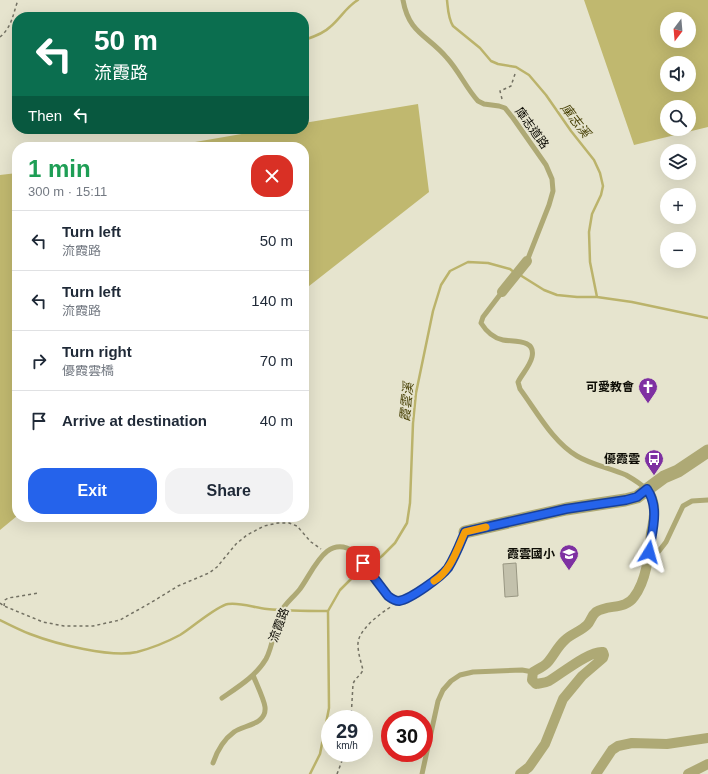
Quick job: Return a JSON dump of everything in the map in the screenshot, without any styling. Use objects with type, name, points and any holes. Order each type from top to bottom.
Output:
[{"type":"street","points":[[502,292],[527,261]]},
{"type":"street","points":[[465,532],[566,509],[637,497],[647,489],[708,451]]},
{"type":"street","points":[[520,774],[529,767],[545,744],[563,699],[582,676],[604,655],[603,652],[599,652],[585,658],[548,682],[536,684],[532,680],[533,672],[548,663],[565,640],[589,623],[595,613],[603,609],[628,603],[634,598],[639,588],[648,560],[655,514],[654,504],[647,489]]},
{"type":"street","points":[[596,774],[612,750],[618,746],[632,743],[672,744],[708,738]]},
{"type":"street","points":[[688,774],[708,764]]},
{"type":"lane","name":"庫志道路","points":[[403,0],[406,13],[416,30],[448,58],[478,101],[484,104],[505,108],[546,165],[552,179],[553,191],[527,261]]},
{"type":"lane","points":[[502,292],[483,317],[482,323],[485,329],[493,336],[502,340],[524,342],[530,346],[533,352],[531,359],[518,382],[520,389],[556,439],[566,449],[579,457],[625,475],[647,489]]},
{"type":"lane","points":[[648,560],[659,551],[666,542],[683,506],[692,501],[708,500]]},
{"type":"lane","points":[[326,552],[331,548],[338,546],[348,547],[355,552],[388,596],[393,600],[398,601],[411,595],[438,578],[447,569],[465,532]]},
{"type":"lane","name":"流霞路","points":[[222,698],[253,675],[266,659],[274,638],[279,615],[286,603],[299,591],[318,560],[326,552]]},
{"type":"lane","points":[[422,774],[438,701],[443,690],[450,681],[460,675],[473,672],[522,670],[533,672]]},
{"type":"lane","points":[[213,763],[216,753],[221,745],[233,732],[255,724],[264,714],[265,707],[253,675]]},
{"type":"path","points":[[14,12],[18,0]]},
{"type":"path","points":[[0,37],[7,32],[12,21]]},
{"type":"path","points":[[505,108],[500,91],[511,86],[515,74]]},
{"type":"path","points":[[0,603],[43,622],[64,626],[93,626],[120,620],[178,586],[209,573],[218,567],[236,544],[247,535],[264,526],[278,523],[289,523],[297,526],[311,542],[326,552]]},
{"type":"path","points":[[4,606],[5,600],[8,598],[39,593]]},
{"type":"path","points":[[352,710],[354,680],[362,673],[363,670],[358,639],[372,621],[398,601]]},
{"type":"path","points":[[337,774],[341,762]]},
{"type":"shaded area","points":[[584,0],[708,0],[708,127],[696,130],[696,100],[660,100],[660,136],[671,136],[634,145]]},
{"type":"shaded area","points":[[418,104],[429,192],[309,286],[309,142],[195,142],[242,134],[309,134],[309,122]]},
{"type":"shaded area","points":[[12,174],[12,520],[0,530],[0,175]]},
{"type":"building","points":[[516,563],[518,596],[505,597],[503,564]]},
{"type":"waterway","points":[[309,38],[324,32],[358,0]]},
{"type":"waterway","name":"庫志溪","points":[[447,0],[449,17],[453,26],[480,48],[491,61],[498,64],[516,67],[529,75],[546,95],[571,131],[594,160],[600,173],[603,186],[601,195],[592,214],[589,232],[590,262],[597,297]]},
{"type":"waterway","name":"霞雲溪","points":[[310,774],[320,754],[329,708],[328,611],[340,590],[351,579],[382,556],[395,543],[407,523],[410,503],[413,423],[416,393],[433,311],[441,285],[450,271],[468,262],[488,263],[510,269],[515,273]]},
{"type":"waterway","name":"霞雲溪","points":[[520,275],[544,290],[557,295],[597,297],[632,302],[708,318]]},
{"type":"waterway","points":[[0,620],[30,634],[68,646],[99,652],[126,653],[148,649],[175,638],[217,609],[228,604],[275,610],[328,611]]},
{"type":"slow traffic","points":[[434,581],[447,569],[465,532],[486,527]]},
{"type":"place","name":"可愛教會","points":[[648,404]]},
{"type":"place","name":"優霞雲","points":[[654,476]]},
{"type":"place","name":"霞雲國小","points":[[569,571]]},
{"type":"route","points":[[363,563],[388,596],[393,600],[402,600],[438,578],[447,569],[465,532],[566,509],[626,500],[637,497],[647,489],[654,504],[655,514],[649,552]]}]
